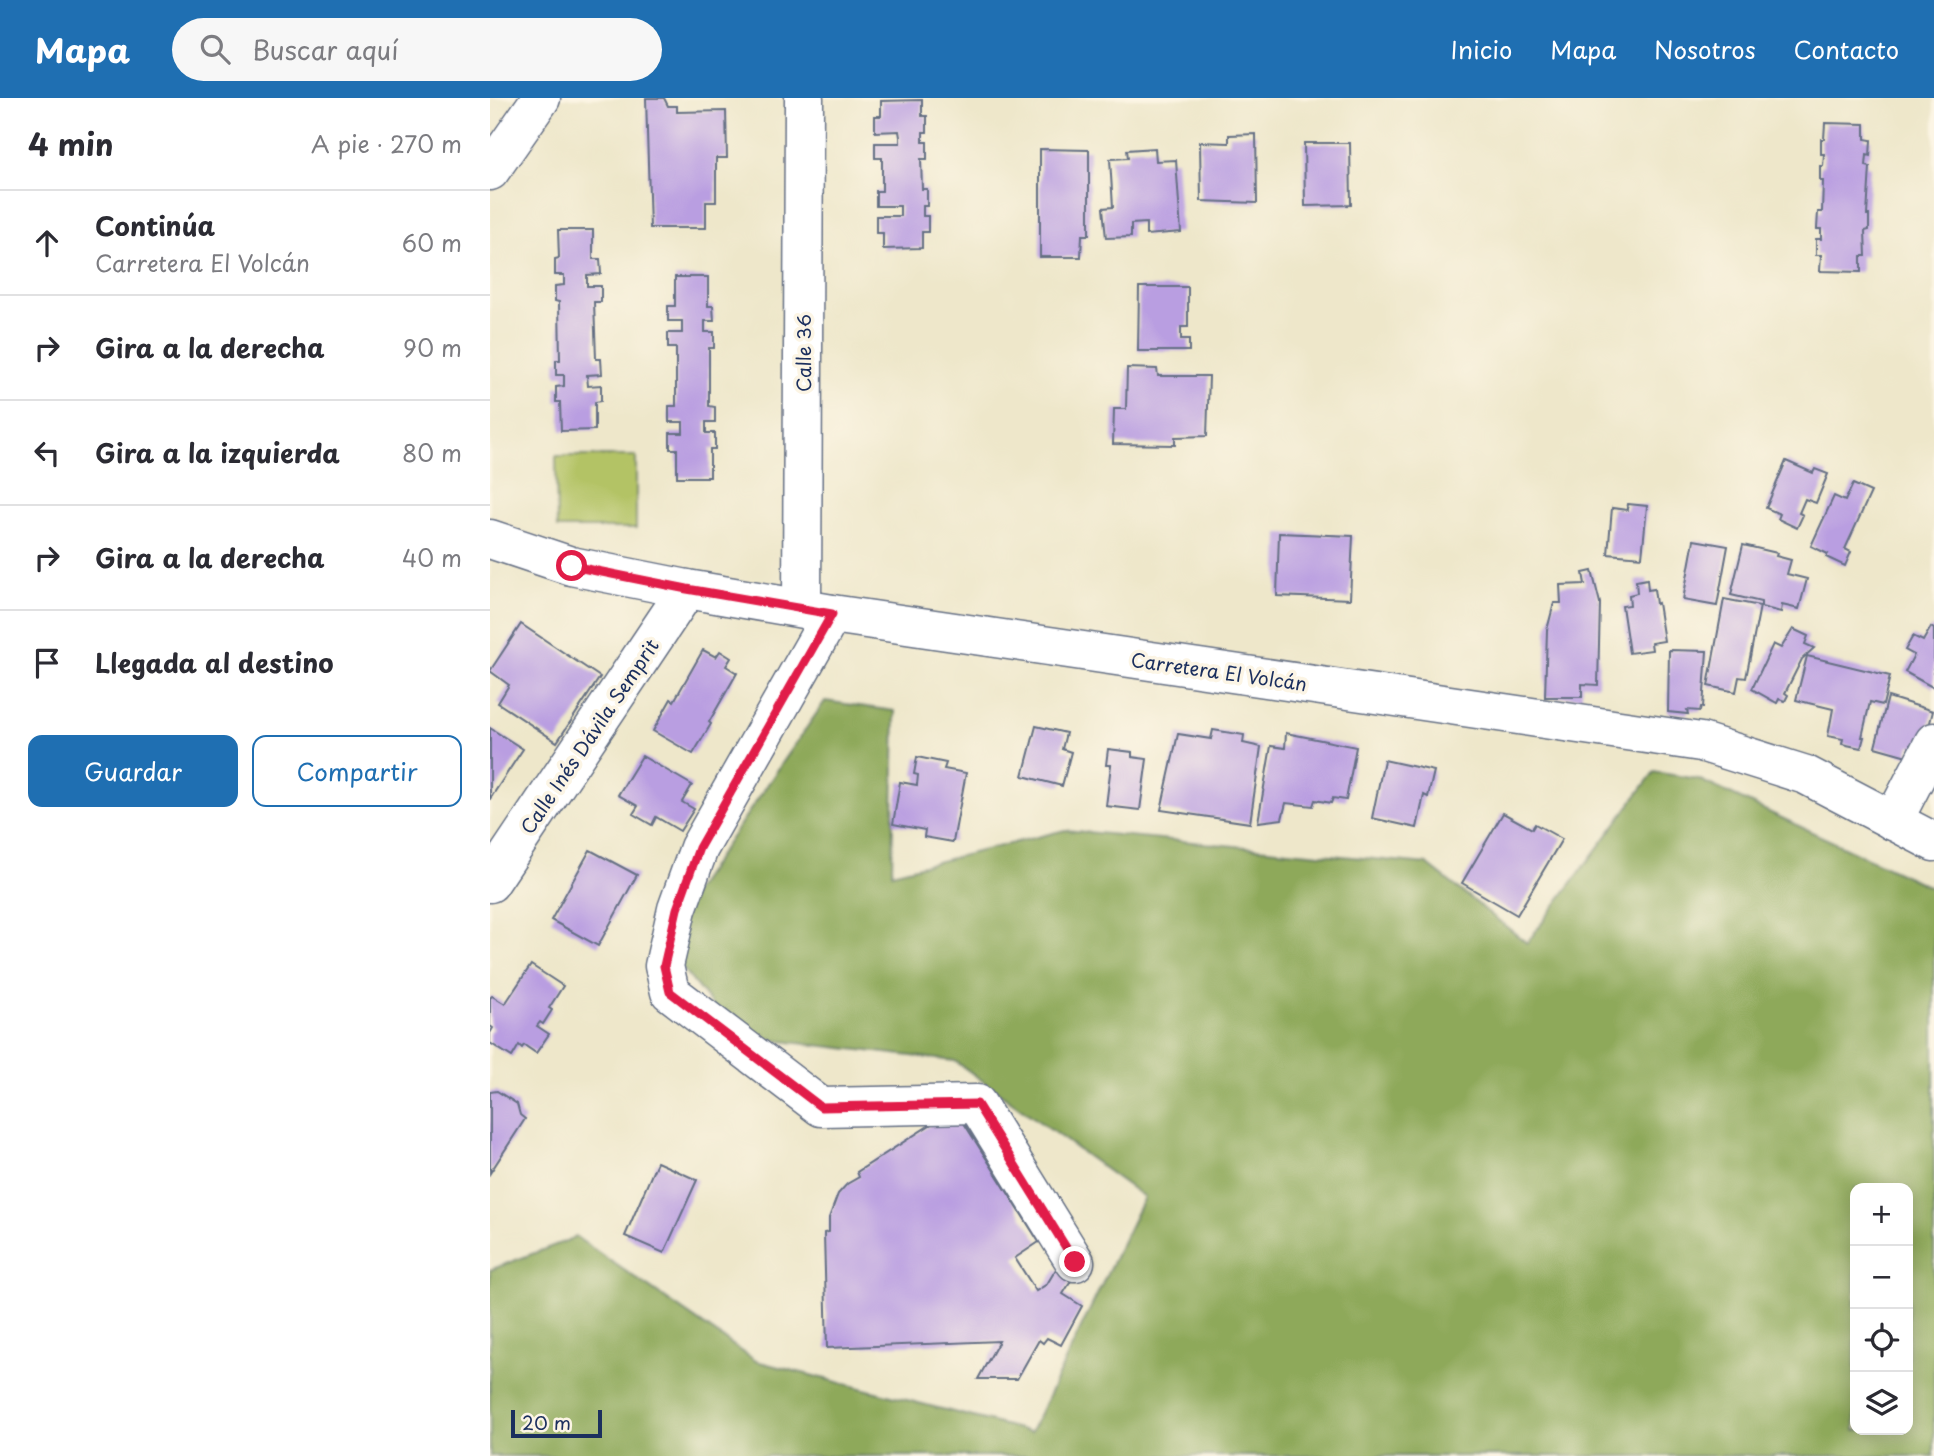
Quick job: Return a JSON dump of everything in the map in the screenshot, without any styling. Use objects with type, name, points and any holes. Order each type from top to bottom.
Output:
[{"type":"street","points":[[490,171],[541,98]]},
{"type":"street","name":"Calle 36","points":[[804,98],[817,611]]},
{"type":"street","name":"Carretera El Volcán","points":[[490,539],[572,566],[817,611],[1701,742],[1806,775],[1934,842]]},
{"type":"street","name":"Calle Inés Dávila Semprit","points":[[490,883],[687,589]]},
{"type":"street","points":[[817,611],[699,848],[677,909],[664,966],[670,992],[821,1107],[977,1104],[1075,1262]]},
{"type":"street","points":[[1894,821],[1934,742]]},
{"type":"green space","points":[[556,456],[636,456],[636,528],[557,528]]},
{"type":"green space","points":[[825,701],[895,711],[892,873],[1065,830],[1427,864],[1527,943],[1654,772],[1698,779],[1934,889],[1934,1456],[490,1456],[490,1270],[576,1237],[756,1361],[1031,1432],[1144,1197],[955,1061],[737,1036],[660,941]]},
{"type":"building","points":[[646,98],[664,98],[668,106],[677,106],[677,112],[726,111],[727,158],[716,158],[716,202],[706,202],[706,228],[650,228]]},
{"type":"building","points":[[922,100],[922,116],[927,116],[927,132],[923,132],[923,142],[927,142],[927,159],[921,159],[922,189],[927,189],[927,206],[923,206],[923,216],[928,216],[928,232],[922,232],[922,248],[883,249],[883,233],[876,233],[876,216],[900,216],[900,206],[876,206],[876,191],[882,191],[882,158],[875,158],[875,143],[900,143],[900,137],[899,131],[875,132],[875,116],[881,116],[881,101]]},
{"type":"building","points":[[1825,123],[1865,124],[1865,139],[1871,140],[1866,166],[1870,167],[1867,215],[1869,230],[1865,231],[1866,256],[1861,256],[1861,272],[1820,271],[1821,255],[1816,255],[1816,239],[1821,239],[1821,229],[1817,229],[1818,212],[1822,212],[1823,181],[1820,181],[1820,166],[1823,166],[1821,139],[1824,139]]},
{"type":"building","points":[[1256,134],[1257,203],[1201,201],[1200,142],[1229,143],[1229,135]]},
{"type":"building","points":[[1304,143],[1350,143],[1351,205],[1305,206]]},
{"type":"building","points":[[1155,148],[1156,161],[1176,160],[1181,232],[1146,235],[1146,223],[1131,224],[1131,237],[1106,238],[1103,208],[1113,207],[1110,159],[1128,158],[1127,150]]},
{"type":"building","points":[[1040,149],[1089,150],[1089,235],[1082,235],[1081,257],[1040,257]]},
{"type":"building","points":[[558,230],[593,230],[593,259],[600,259],[601,274],[587,275],[587,286],[601,286],[601,302],[594,302],[596,359],[601,359],[602,374],[587,375],[588,386],[601,385],[601,401],[595,402],[595,430],[561,431],[560,402],[556,402],[556,387],[564,386],[564,375],[556,375],[556,360],[560,360],[559,302],[555,301],[555,286],[564,285],[564,275],[555,275],[555,259],[559,258]]},
{"type":"building","points":[[675,277],[708,277],[708,306],[713,306],[714,321],[705,321],[705,332],[714,332],[714,348],[709,348],[709,406],[715,407],[715,422],[706,422],[706,433],[715,433],[715,449],[710,449],[710,477],[677,477],[677,449],[670,449],[670,433],[683,433],[683,422],[669,422],[669,406],[676,406],[676,348],[668,348],[668,333],[682,333],[682,321],[668,321],[668,306],[675,306]]},
{"type":"building","points":[[1139,287],[1188,287],[1188,327],[1181,327],[1181,339],[1189,339],[1189,351],[1138,351]]},
{"type":"building","points":[[1127,368],[1157,369],[1158,376],[1209,376],[1207,436],[1175,437],[1175,445],[1113,444],[1114,409],[1126,409]]},
{"type":"building","points":[[1786,461],[1813,473],[1815,469],[1828,474],[1816,503],[1805,499],[1799,513],[1803,515],[1797,528],[1778,519],[1780,514],[1766,508]]},
{"type":"building","points":[[1853,484],[1871,492],[1845,549],[1851,552],[1845,566],[1811,546],[1834,496],[1845,501]]},
{"type":"building","points":[[1628,504],[1647,506],[1642,557],[1608,554],[1612,508],[1627,510]]},
{"type":"building","points":[[1279,533],[1353,536],[1350,599],[1277,596]]},
{"type":"building","points":[[1694,540],[1728,546],[1717,606],[1683,600]]},
{"type":"building","points":[[1743,545],[1777,553],[1776,556],[1791,560],[1787,574],[1807,579],[1799,609],[1782,605],[1781,612],[1761,607],[1761,602],[1731,595]]},
{"type":"building","points":[[1592,571],[1600,603],[1598,685],[1582,684],[1582,697],[1545,697],[1547,630],[1554,603],[1561,603],[1560,585],[1585,584],[1583,573]]},
{"type":"building","points":[[1647,579],[1648,590],[1654,589],[1656,604],[1658,603],[1664,641],[1651,643],[1652,650],[1629,653],[1622,606],[1630,605],[1629,595],[1637,593],[1636,581]]},
{"type":"building","points":[[1724,599],[1760,606],[1746,678],[1739,677],[1736,692],[1708,686]]},
{"type":"building","points":[[521,624],[600,677],[557,742],[498,703],[509,685],[490,671]]},
{"type":"building","points":[[1931,627],[1934,629],[1934,688],[1905,672],[1914,655],[1905,650],[1913,636],[1923,641]]},
{"type":"building","points":[[1793,629],[1808,636],[1805,644],[1814,648],[1802,659],[1785,693],[1788,695],[1785,701],[1779,699],[1777,703],[1752,689],[1773,644],[1781,648]]},
{"type":"building","points":[[703,650],[716,657],[720,651],[731,658],[726,666],[737,673],[693,754],[653,731],[671,699],[674,701]]},
{"type":"building","points":[[1669,650],[1707,651],[1703,707],[1700,711],[1687,710],[1688,714],[1668,712]]},
{"type":"building","points":[[1807,656],[1890,676],[1883,705],[1870,702],[1861,748],[1842,744],[1843,739],[1828,736],[1833,709],[1796,700]]},
{"type":"building","points":[[1888,697],[1933,711],[1923,749],[1910,745],[1907,756],[1875,747]]},
{"type":"building","points":[[1036,726],[1066,733],[1062,749],[1071,752],[1062,786],[1023,776]]},
{"type":"building","points":[[490,728],[523,749],[490,799]]},
{"type":"building","points":[[1213,730],[1244,735],[1243,743],[1261,747],[1250,823],[1161,810],[1178,734],[1211,739]]},
{"type":"building","points":[[1286,733],[1356,747],[1346,800],[1333,798],[1331,803],[1315,800],[1313,806],[1286,803],[1282,819],[1258,822],[1271,746],[1285,748]]},
{"type":"building","points":[[1108,749],[1132,752],[1132,757],[1147,759],[1140,810],[1106,806],[1111,765],[1106,765]]},
{"type":"building","points":[[642,756],[692,785],[682,802],[694,809],[680,831],[656,817],[652,825],[633,814],[638,806],[618,795]]},
{"type":"building","points":[[917,757],[946,763],[944,769],[966,773],[953,842],[924,837],[925,830],[893,824],[900,782],[917,785],[918,775],[914,774]]},
{"type":"building","points":[[1384,760],[1434,771],[1428,797],[1424,795],[1417,828],[1372,818]]},
{"type":"building","points":[[1503,813],[1532,829],[1535,824],[1562,839],[1517,915],[1462,883]]},
{"type":"building","points":[[590,850],[637,875],[598,946],[551,920]]},
{"type":"building","points":[[531,965],[563,986],[549,1008],[552,1010],[543,1024],[540,1022],[537,1026],[549,1034],[536,1053],[524,1045],[522,1048],[519,1045],[512,1057],[490,1043],[493,1028],[490,1026],[490,998],[492,996],[505,1004]]},
{"type":"building","points":[[497,1091],[517,1104],[520,1115],[525,1119],[490,1173],[490,1092]]},
{"type":"building","points":[[955,1109],[1039,1242],[1015,1258],[1036,1291],[1047,1284],[1056,1269],[1073,1278],[1063,1294],[1082,1306],[1061,1345],[1047,1338],[1043,1343],[1039,1340],[1017,1379],[978,1379],[999,1341],[827,1348],[824,1233],[829,1232],[829,1218],[838,1194],[847,1184],[859,1177],[857,1172]]},
{"type":"building","points":[[657,1162],[697,1180],[664,1253],[625,1236]]},
{"type":"route","points":[[572,566],[832,614],[699,848],[677,909],[664,966],[670,992],[821,1107],[977,1104],[1075,1262]]}]
